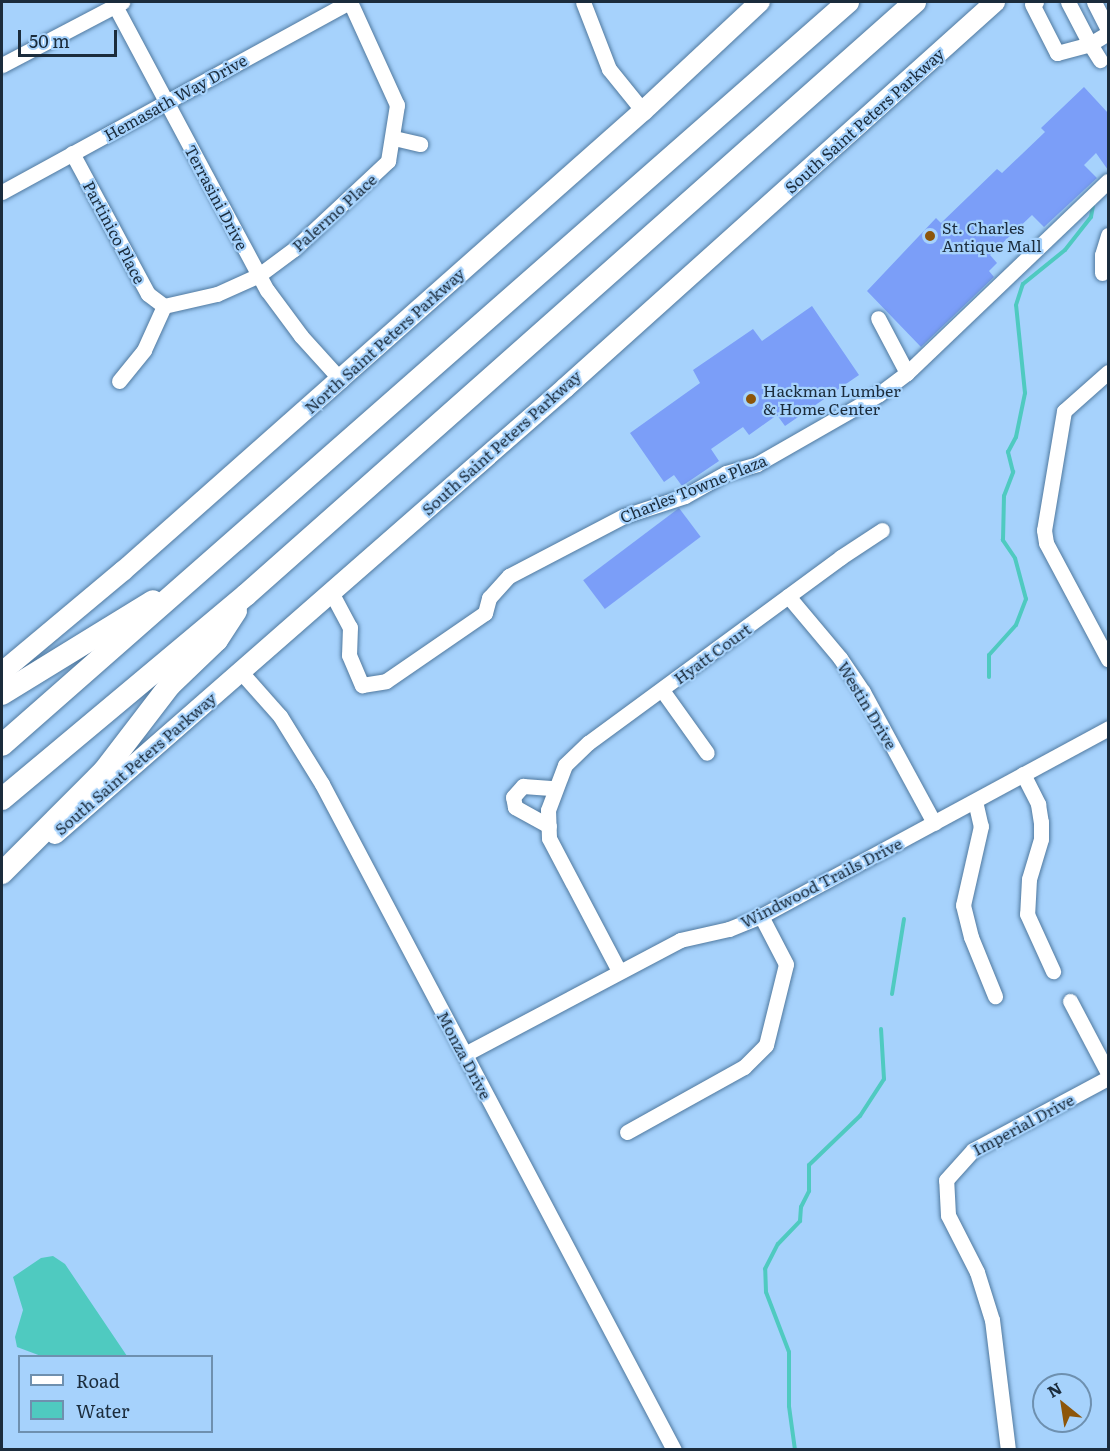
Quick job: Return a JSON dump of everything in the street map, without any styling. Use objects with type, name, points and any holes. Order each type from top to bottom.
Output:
[{"type":"highway","points":[[2,745],[848,2]]},
{"type":"highway","points":[[2,798],[246,595],[915,2]]},
{"type":"highway","points":[[2,694],[86,639],[194,578]]},
{"type":"highway","points":[[2,873],[104,771],[170,684],[217,640],[246,595]]},
{"type":"main road","name":"North Saint Peters Parkway","points":[[2,672],[123,572],[643,111],[760,2]]},
{"type":"main road","name":"South Saint Peters Parkway","points":[[2,877],[331,592],[852,133],[995,2]]},
{"type":"street","name":"Hemasath Way Drive","points":[[2,192],[349,2]]},
{"type":"street","name":"Palermo Place","points":[[259,274],[294,249],[386,166],[394,138],[397,105],[349,2]]},
{"type":"street","points":[[584,2],[609,69],[643,111]]},
{"type":"street","points":[[1036,2],[1032,4],[1057,53],[1090,44],[1108,31],[1094,2]]},
{"type":"street","points":[[1068,2],[1100,60]]},
{"type":"street","name":"Terrasini Drive","points":[[117,3],[166,102],[259,274],[301,336],[340,379]]},
{"type":"street","points":[[2,65],[117,3]]},
{"type":"street","points":[[394,138],[420,144]]},
{"type":"street","name":"Partinico Place","points":[[72,153],[148,294],[164,306]]},
{"type":"street","name":"Charles Towne Plaza","points":[[331,592],[350,627],[349,655],[362,686],[386,681],[485,612],[489,598],[508,576],[624,516],[685,496],[726,474],[757,464],[825,427],[907,373],[1108,181]]},
{"type":"street","points":[[1102,273],[1102,255],[1108,235]]},
{"type":"street","points":[[119,381],[144,350],[164,306],[217,294],[259,274]]},
{"type":"street","points":[[878,318],[907,373]]},
{"type":"street","points":[[1108,372],[1064,411],[1044,530],[1046,543],[1108,659]]},
{"type":"street","name":"Hyatt Court","points":[[619,970],[549,838],[554,788],[565,765],[588,743],[882,530]]},
{"type":"street","name":"Westin Drive","points":[[788,596],[863,692],[934,823]]},
{"type":"street","name":"Monza Drive","points":[[240,671],[280,716],[322,784],[674,1449]]},
{"type":"street","points":[[662,690],[706,753]]},
{"type":"street","name":"Windwood Trails Drive","points":[[465,1054],[619,970],[680,940],[729,929],[761,916],[1108,728]]},
{"type":"street","points":[[1023,774],[1038,804],[1041,822],[1041,839],[1029,879],[1028,914],[1053,971]]},
{"type":"street","points":[[549,826],[515,807],[513,797],[523,786],[554,788]]},
{"type":"street","points":[[975,801],[981,826],[963,905],[971,937],[995,996]]},
{"type":"street","points":[[627,1132],[744,1068],[766,1045],[786,964],[761,916]]},
{"type":"street","points":[[1070,1001],[1108,1073]]},
{"type":"street","name":"Imperial Drive","points":[[1008,1449],[992,1320],[977,1272],[948,1215],[946,1180],[973,1150],[1108,1078]]},
{"type":"water","points":[[53,1256],[65,1264],[126,1355],[38,1355],[17,1347],[15,1337],[23,1310],[13,1277],[41,1258]]},
{"type":"building","points":[[1084,87],[1108,113],[1108,170],[1096,153],[1084,165],[1097,178],[1044,227],[1032,215],[990,255],[997,263],[989,271],[994,277],[921,347],[867,291],[936,218],[941,223],[997,169],[1002,173],[1045,132],[1041,128]]},
{"type":"building","name":"Hackman Lumber & Home Center","points":[[812,306],[859,375],[785,426],[777,415],[749,435],[743,427],[711,449],[719,461],[682,486],[674,475],[664,482],[630,433],[700,383],[693,370],[753,329],[762,341]]},
{"type":"building","points":[[679,508],[701,537],[605,609],[583,580]]},
{"type":"waterway","points":[[989,677],[989,655],[1016,625],[1026,599],[1015,558],[1003,540],[1004,496],[1013,472],[1008,452],[1016,437],[1025,393],[1016,305],[1023,284],[1065,250],[1091,217],[1093,206]]},
{"type":"waterway","points":[[892,994],[904,919]]},
{"type":"waterway","points":[[795,1450],[789,1406],[789,1352],[766,1292],[765,1269],[778,1244],[800,1221],[801,1207],[809,1191],[809,1165],[860,1116],[884,1079],[881,1029]]},
{"type":"place","name":"St. Charles Antique Mall","points":[[930,236]]},
{"type":"place","name":"Hackman Lumber & Home Center","points":[[751,399]]}]
